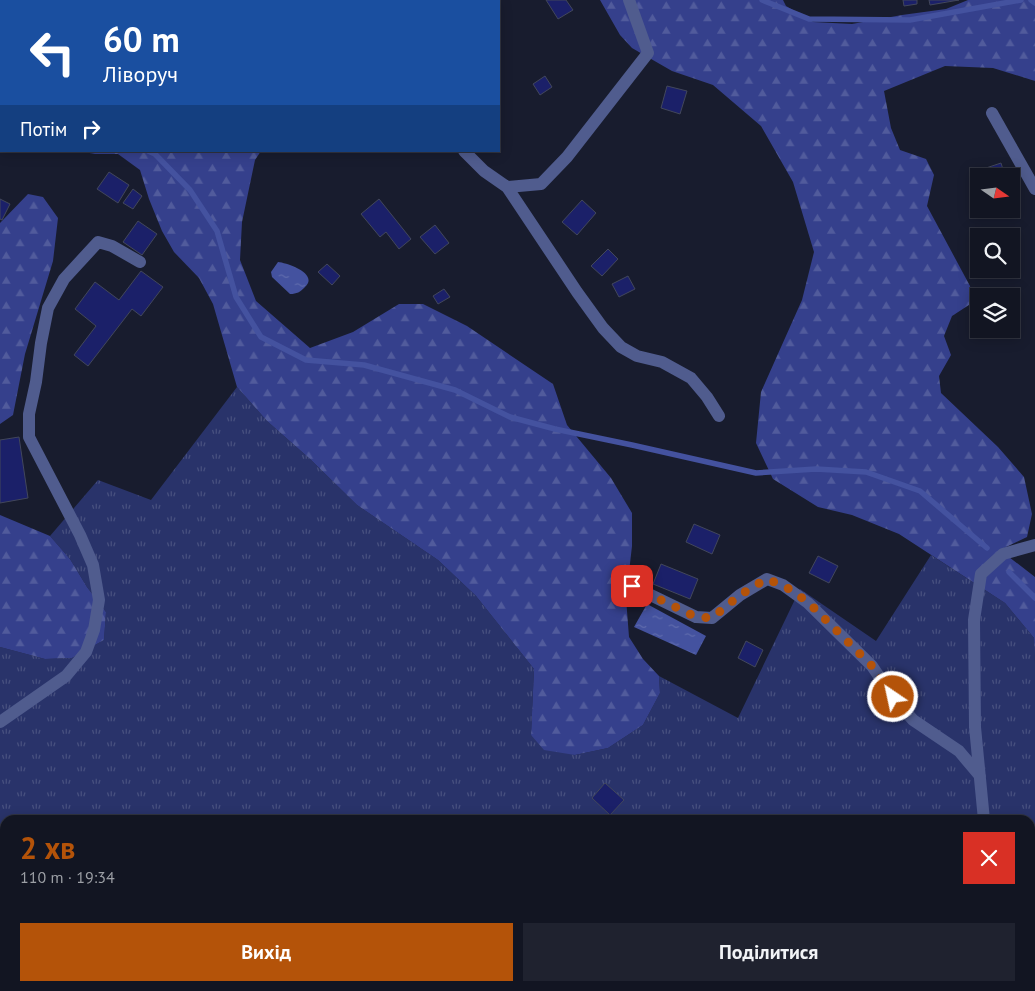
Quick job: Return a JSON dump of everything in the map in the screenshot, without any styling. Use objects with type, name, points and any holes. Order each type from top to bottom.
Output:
[{"type":"street","points":[[507,187],[541,184],[567,157],[648,53],[630,0]]},
{"type":"street","points":[[992,113],[1035,189]]},
{"type":"street","points":[[465,152],[484,171],[507,187],[577,292],[621,347],[637,356],[662,362],[691,378],[707,397],[719,416]]},
{"type":"street","points":[[0,722],[66,676],[86,652],[94,630],[98,600],[93,565],[29,437],[29,414],[48,308],[64,279],[98,242],[112,246],[140,262]]},
{"type":"street","points":[[984,815],[975,727],[974,620],[981,574],[1003,554],[1035,545]]},
{"type":"street","points":[[632,586],[696,617],[712,618],[740,595],[766,579],[783,585],[808,602],[872,666],[893,697],[912,720],[959,751],[980,776]]},
{"type":"green space","points":[[600,0],[783,0],[786,6],[813,22],[852,24],[946,9],[968,0],[1035,0],[1035,81],[993,68],[945,66],[884,91],[891,128],[900,150],[926,159],[934,175],[927,206],[970,286],[970,304],[952,316],[944,336],[951,355],[939,376],[941,393],[998,447],[1024,477],[1032,514],[1027,537],[1000,550],[1035,577],[1035,665],[1034,638],[1005,603],[899,534],[852,515],[818,507],[773,479],[756,443],[761,392],[802,300],[814,252],[793,182],[761,126],[713,85],[672,71],[632,48],[620,35]]},
{"type":"green space","points":[[84,152],[260,152],[255,160],[242,222],[240,260],[256,301],[310,348],[353,332],[399,304],[423,304],[467,326],[553,384],[567,425],[611,478],[632,513],[632,546],[626,598],[629,637],[643,659],[659,676],[660,693],[643,725],[608,748],[575,755],[544,750],[531,735],[534,669],[476,596],[438,560],[357,505],[310,459],[267,421],[237,387],[213,304],[199,278],[174,252],[162,231],[140,170],[118,154]]},
{"type":"green space","points":[[28,194],[43,197],[58,218],[53,261],[25,354],[13,415],[0,424],[0,223]]},
{"type":"green space","points":[[237,387],[267,421],[310,459],[357,505],[438,560],[476,596],[534,669],[531,735],[575,755],[608,748],[643,725],[660,693],[659,676],[738,718],[800,589],[876,641],[931,555],[1005,603],[1034,638],[1035,815],[0,815],[0,647],[45,659],[72,658],[104,640],[106,612],[87,587],[70,559],[50,536],[98,480],[151,500]]},
{"type":"green space","points":[[0,515],[50,536],[70,559],[87,587],[106,612],[104,640],[72,658],[45,659],[0,647]]},
{"type":"water","points":[[278,262],[295,267],[305,274],[308,282],[305,287],[295,294],[290,294],[272,277],[271,272]]},
{"type":"water","points":[[647,604],[706,636],[696,655],[634,627]]},
{"type":"building","points":[[546,0],[566,0],[573,10],[558,19]]},
{"type":"building","points":[[903,0],[917,0],[917,4],[904,6]]},
{"type":"building","points":[[929,0],[959,0],[930,5]]},
{"type":"building","points":[[545,76],[552,87],[540,95],[533,84]]},
{"type":"building","points":[[667,86],[687,91],[680,114],[661,108]]},
{"type":"building","points":[[1001,163],[1003,168],[986,168]]},
{"type":"building","points":[[109,172],[129,185],[118,203],[97,189]]},
{"type":"building","points":[[133,189],[142,196],[133,209],[123,203]]},
{"type":"building","points":[[0,199],[10,204],[2,220],[0,219]]},
{"type":"building","points":[[379,199],[411,239],[399,249],[386,232],[380,237],[361,214]]},
{"type":"building","points":[[582,200],[596,213],[577,235],[562,222]]},
{"type":"building","points":[[138,221],[157,234],[142,255],[123,242]]},
{"type":"building","points":[[435,225],[449,243],[435,254],[420,237]]},
{"type":"building","points":[[608,249],[618,259],[602,276],[591,266]]},
{"type":"building","points":[[327,264],[340,276],[332,285],[318,272]]},
{"type":"building","points":[[141,271],[163,287],[141,316],[132,309],[88,366],[74,355],[96,326],[75,309],[95,282],[119,300]]},
{"type":"building","points":[[628,276],[635,289],[619,297],[612,284]]},
{"type":"building","points":[[444,289],[450,297],[438,304],[433,296]]},
{"type":"building","points":[[19,437],[28,498],[0,503],[0,440]]},
{"type":"building","points":[[694,524],[720,535],[712,554],[686,542]]},
{"type":"building","points":[[818,556],[838,566],[829,583],[809,573]]},
{"type":"building","points":[[661,564],[698,579],[690,599],[653,584]]},
{"type":"building","points":[[746,641],[763,650],[755,667],[738,658]]},
{"type":"building","points":[[605,783],[624,800],[610,815],[592,798]]},
{"type":"waterway","points":[[762,0],[809,19],[910,20],[1021,0]]},
{"type":"waterway","points":[[1031,0],[1035,3]]},
{"type":"waterway","points":[[150,152],[155,154],[190,190],[217,231],[236,297],[261,337],[306,360],[364,365],[455,390],[510,417],[555,429],[756,473],[816,469],[866,472],[920,491],[987,548]]},
{"type":"waterway","points":[[1009,572],[1035,598]]},
{"type":"route","points":[[632,586],[696,617],[712,618],[740,595],[766,579],[783,585],[808,602],[872,666],[893,697]]}]
